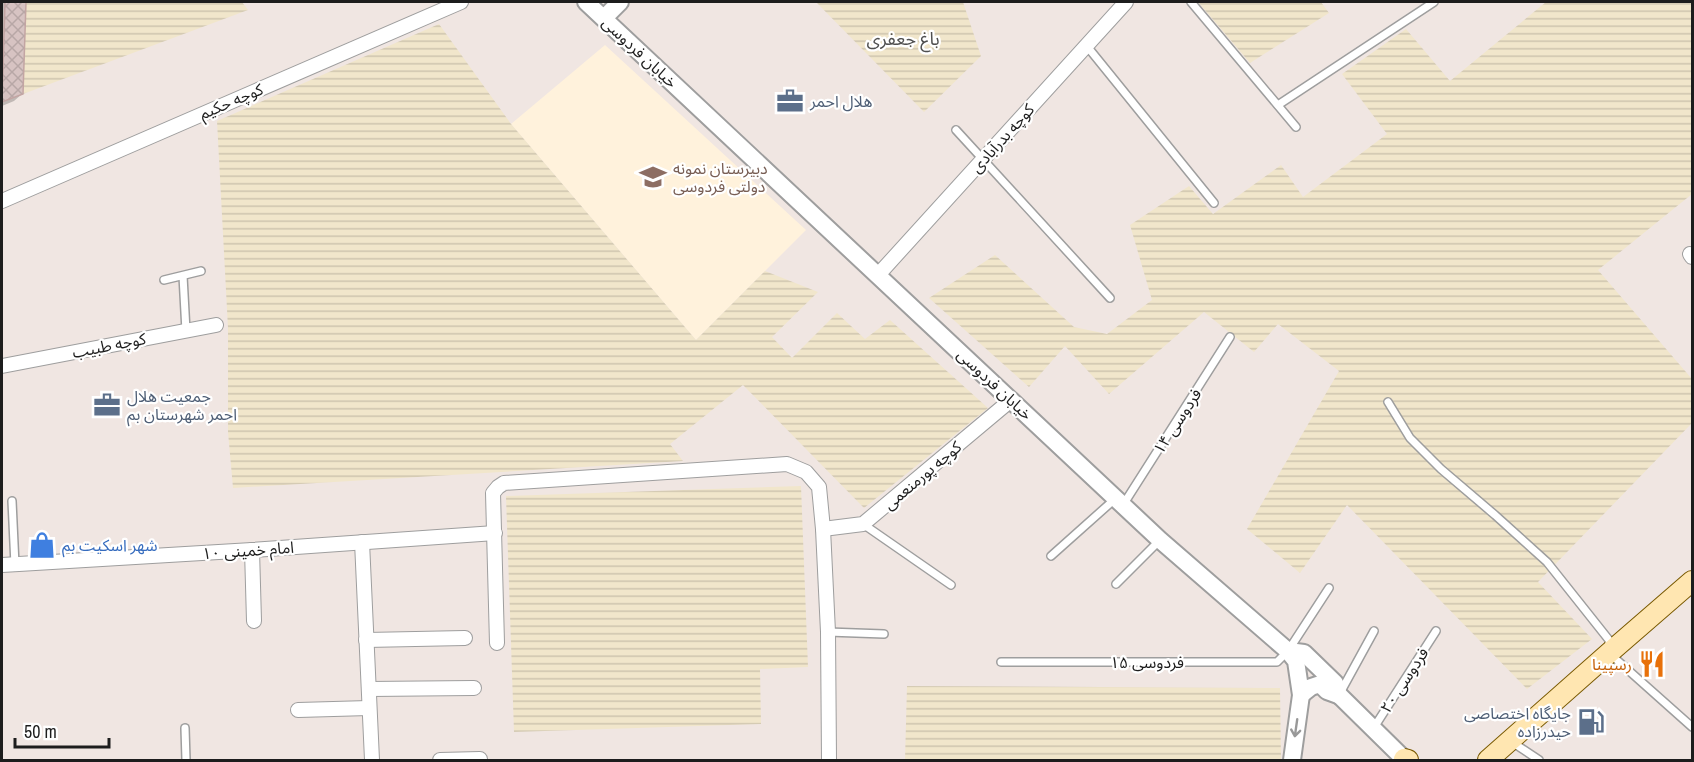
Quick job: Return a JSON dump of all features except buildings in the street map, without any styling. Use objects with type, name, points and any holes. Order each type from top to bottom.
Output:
[{"type":"main road","points":[[1488,760],[1692,581]]},
{"type":"street","name":"کوچه حکیم","points":[[2,201],[461,2]]},
{"type":"street","name":"خیابان فردوسی","points":[[586,2],[1160,540],[1288,651],[1304,653],[1335,683],[1339,695],[1405,760]]},
{"type":"street","points":[[604,18],[620,2]]},
{"type":"street","name":"کوچه بدرآبادی","points":[[878,275],[1126,2]]},
{"type":"street","name":"کوچه طبیب","points":[[2,366],[216,325]]},
{"type":"street","name":"کوچه پورمنعمی","points":[[863,524],[1011,400]]},
{"type":"street","points":[[497,643],[493,493],[504,483],[787,464],[806,472],[819,487],[828,632],[830,760]]},
{"type":"street","points":[[823,529],[863,524]]},
{"type":"street","name":"امام خمینی ۱۰","points":[[8,565],[495,533]]},
{"type":"street","points":[[362,542],[372,760]]},
{"type":"street","points":[[252,550],[254,621]]},
{"type":"street","points":[[366,640],[465,638]]},
{"type":"street","points":[[1288,651],[1296,661],[1301,695],[1292,760]]},
{"type":"street","points":[[1301,695],[1311,687],[1320,684],[1327,691],[1339,695]]},
{"type":"street","points":[[369,689],[474,688]]},
{"type":"street","points":[[298,710],[369,708]]},
{"type":"street","points":[[440,760],[480,759]]},
{"type":"lane","points":[[1191,2],[1296,127]]},
{"type":"lane","points":[[1278,105],[1434,2]]},
{"type":"lane","points":[[1086,45],[1214,203]]},
{"type":"lane","points":[[956,130],[1110,298]]},
{"type":"lane","points":[[164,280],[201,271]]},
{"type":"lane","points":[[183,276],[186,331]]},
{"type":"lane","name":"فردوسی ۱۴","points":[[1051,555],[1120,501],[1230,337]]},
{"type":"lane","points":[[1388,402],[1410,438],[1441,469],[1546,562],[1609,639],[1609,653],[1692,727]]},
{"type":"lane","points":[[8,565],[12,501]]},
{"type":"lane","points":[[863,524],[951,585]]},
{"type":"lane","points":[[1116,584],[1160,540]]},
{"type":"lane","points":[[1288,651],[1329,588]]},
{"type":"lane","points":[[1339,695],[1374,631]]},
{"type":"lane","name":"فردوسی ۲۰","points":[[1373,729],[1436,631]]},
{"type":"lane","points":[[828,632],[884,634]]},
{"type":"lane","name":"فردوسی ۱۵","points":[[1001,662],[1277,662],[1288,651]]},
{"type":"lane","points":[[185,728],[186,760]]},
{"type":"lane","points":[[1510,741],[1539,760]]},
{"type":"shaded area","points":[[26,2],[242,2],[248,10],[23,94]]},
{"type":"shaded area","points":[[816,2],[963,2],[981,56],[924,112]]},
{"type":"shaded area","points":[[1198,2],[1321,2],[1329,13],[1250,63]]},
{"type":"shaded area","points":[[1546,2],[1692,2],[1692,194],[1598,270],[1692,379],[1692,423],[1538,582],[1592,639],[1527,689],[1347,505],[1300,573],[1247,529],[1339,371],[1278,324],[1254,352],[1204,312],[1109,394],[1065,346],[1029,387],[929,298],[995,255],[1074,327],[1107,334],[1152,300],[1130,225],[1189,186],[1213,214],[1281,165],[1303,197],[1387,134],[1342,74],[1406,29],[1450,81]]},
{"type":"shaded area","points":[[439,24],[511,124],[696,340],[765,271],[818,292],[772,337],[792,358],[837,313],[865,339],[890,320],[988,408],[864,508],[743,385],[670,444],[683,461],[233,488],[228,432],[228,328],[217,121]]},
{"type":"shaded area","name":"دبیرستان نمونه دولتی فردوسی","points":[[605,45],[806,230],[696,340],[511,124]]},
{"type":"shaded area","points":[[801,486],[808,667],[760,669],[761,724],[514,732],[506,496]]},
{"type":"shaded area","points":[[907,686],[1280,688],[1281,760],[905,760]]},
{"type":"place","name":"هلال احمر","points":[[790,101]]},
{"type":"place","name":"دبیرستان نمونه دولتی فردوسی","points":[[653,177]]},
{"type":"place","name":"جمعیت هلال احمر شهرستان بم","points":[[107,405]]},
{"type":"place","name":"شهر اسکیت بم","points":[[42,545]]},
{"type":"place","name":"رسپینا","points":[[1652,664]]},
{"type":"place","name":"جایگاه اختصاصی حیدرزاده","points":[[1591,722]]},
{"type":"district","name":"باغ جعفری","points":[[903,38]]}]
